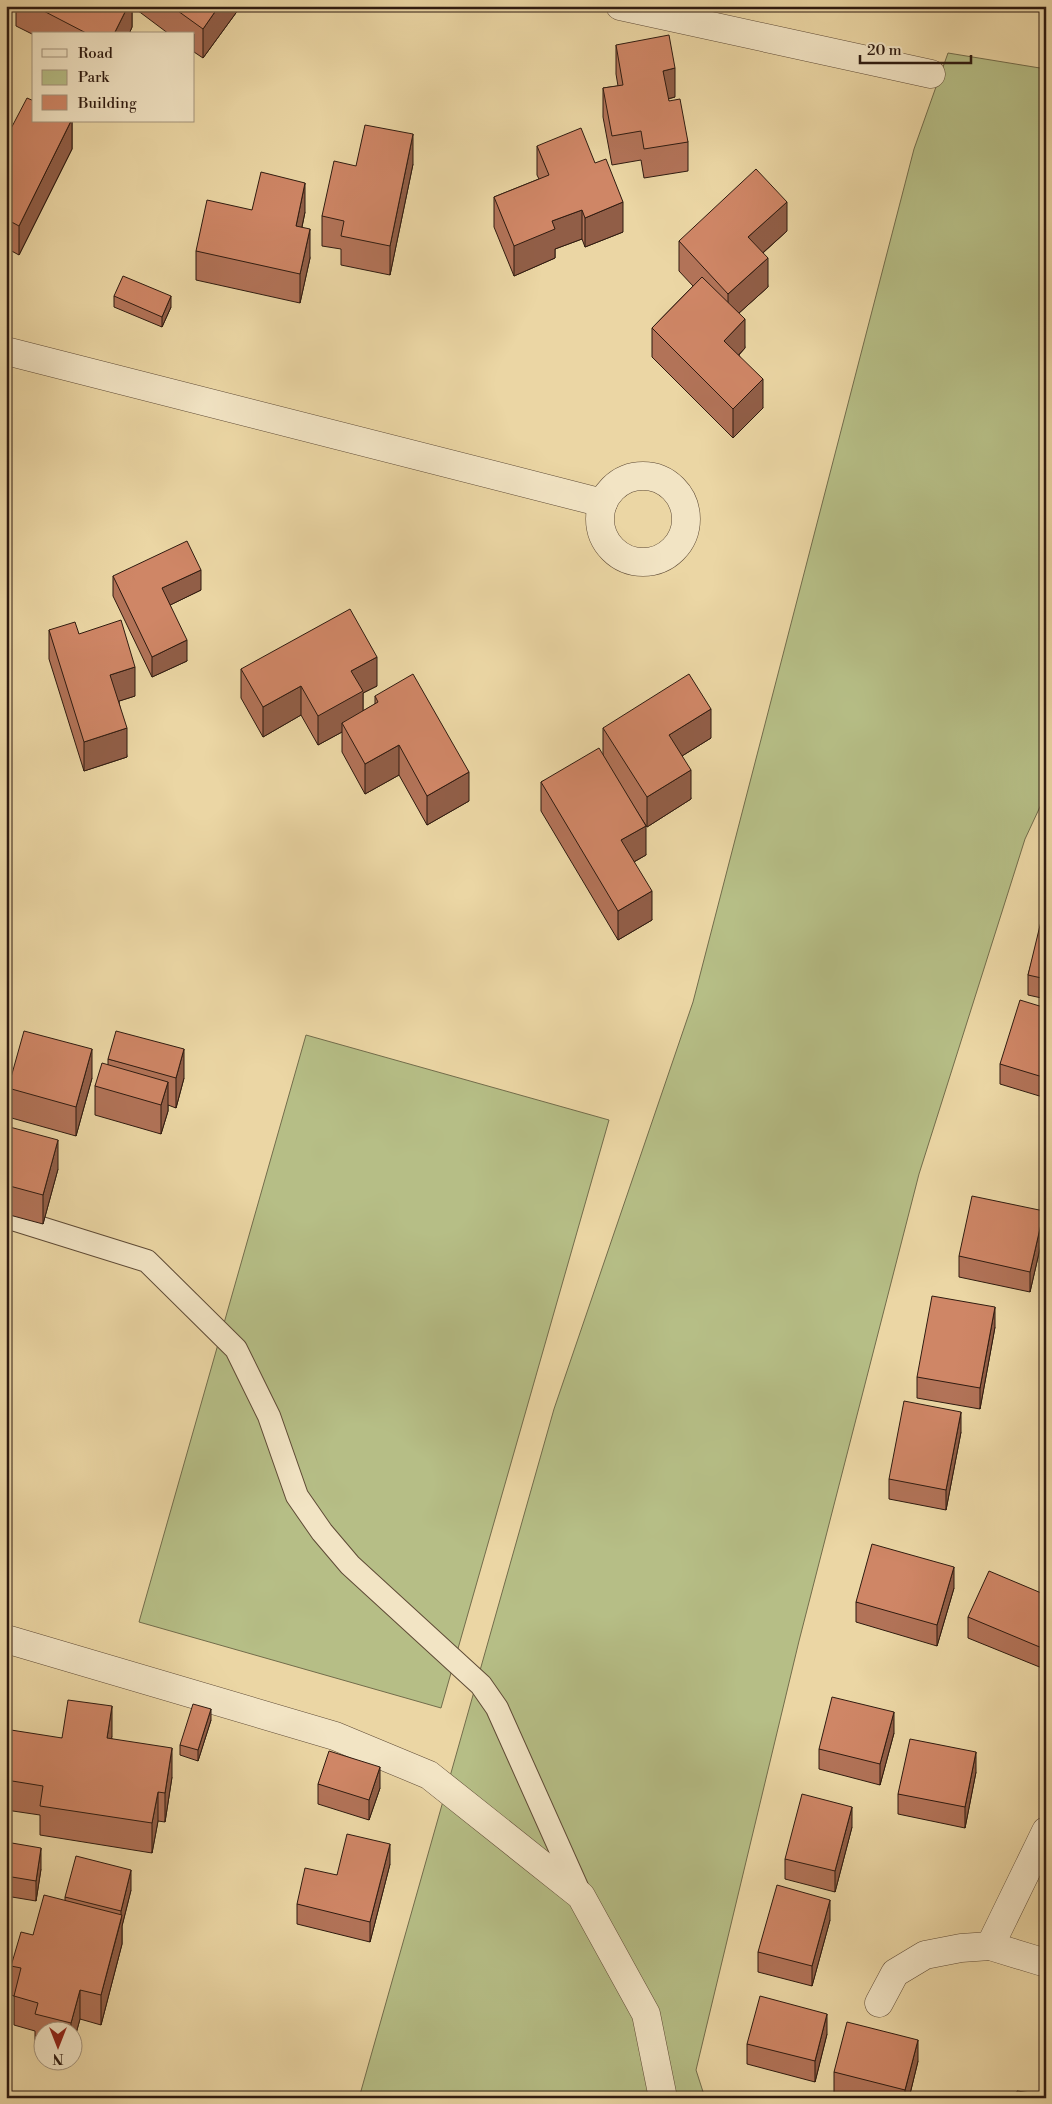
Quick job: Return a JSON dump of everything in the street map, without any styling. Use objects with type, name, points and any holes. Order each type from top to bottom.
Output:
[{"type":"street","points":[[622,6],[931,74]]},
{"type":"street","points":[[6,351],[603,503]]},
{"type":"street","points":[[6,1639],[335,1736],[429,1775],[581,1896],[646,2014],[663,2098]]},
{"type":"street","points":[[990,1946],[1046,1831]]},
{"type":"street","points":[[879,2003],[896,1973],[925,1956],[961,1948],[990,1946],[1046,1963]]},
{"type":"lane","points":[[6,1217],[147,1261],[236,1349],[269,1416],[298,1496],[322,1532],[350,1565],[481,1686],[497,1708],[581,1896]]},
{"type":"green space","points":[[948,53],[1046,69],[1046,794],[1025,839],[919,1174],[799,1641],[696,2070],[705,2098],[359,2098],[554,1409],[693,1002],[914,149]]},
{"type":"green space","points":[[306,1035],[609,1120],[441,1708],[139,1622]]},
{"type":"building","points":[[34,6],[128,6],[115,32],[84,32]]},
{"type":"building","points":[[171,6],[219,6],[203,29]]},
{"type":"building","points":[[669,35],[675,68],[663,71],[669,101],[680,99],[688,142],[644,149],[641,131],[612,136],[603,88],[623,85],[616,45]]},
{"type":"building","points":[[27,98],[32,100],[32,122],[71,122],[19,226],[6,219],[6,138]]},
{"type":"building","points":[[365,125],[413,134],[390,246],[341,236],[344,221],[322,216],[334,161],[356,166]]},
{"type":"building","points":[[581,128],[595,163],[606,159],[623,202],[585,218],[582,210],[552,221],[555,229],[514,246],[494,197],[549,175],[537,146]]},
{"type":"building","points":[[756,169],[787,202],[748,237],[768,258],[728,294],[679,241]]},
{"type":"building","points":[[261,172],[305,183],[296,226],[310,229],[300,274],[196,251],[207,200],[252,210]]},
{"type":"building","points":[[123,276],[171,296],[162,317],[114,296]]},
{"type":"building","points":[[702,277],[745,319],[724,341],[763,379],[733,409],[652,328]]},
{"type":"building","points":[[187,541],[201,570],[162,588],[187,640],[152,657],[113,576]]},
{"type":"building","points":[[350,609],[377,657],[351,671],[363,691],[318,716],[301,686],[263,707],[241,669]]},
{"type":"building","points":[[121,620],[135,667],[110,675],[127,728],[84,742],[49,630],[75,622],[79,634]]},
{"type":"building","points":[[413,674],[469,772],[427,796],[399,745],[365,764],[342,723],[378,702],[375,696]]},
{"type":"building","points":[[689,674],[711,709],[669,735],[691,770],[647,797],[603,728]]},
{"type":"building","points":[[599,748],[646,826],[621,840],[652,891],[618,911],[541,782]]},
{"type":"building","points":[[1044,909],[1046,910],[1046,979],[1028,975]]},
{"type":"building","points":[[1020,1000],[1046,1008],[1046,1078],[1000,1064]]},
{"type":"building","points":[[24,1031],[92,1049],[76,1107],[8,1088]]},
{"type":"building","points":[[116,1031],[184,1049],[176,1078],[108,1059]]},
{"type":"building","points":[[102,1063],[168,1082],[161,1105],[95,1086]]},
{"type":"building","points":[[6,1126],[58,1140],[43,1195],[6,1185]]},
{"type":"building","points":[[972,1196],[1044,1211],[1030,1272],[959,1256]]},
{"type":"building","points":[[932,1296],[995,1307],[980,1388],[917,1377]]},
{"type":"building","points":[[904,1401],[961,1412],[946,1490],[889,1479]]},
{"type":"building","points":[[872,1544],[954,1567],[937,1625],[856,1602]]},
{"type":"building","points":[[989,1571],[1046,1595],[1046,1639],[1042,1648],[968,1617]]},
{"type":"building","points":[[832,1697],[894,1712],[880,1764],[819,1749]]},
{"type":"building","points":[[68,1700],[112,1706],[107,1738],[172,1748],[165,1793],[158,1792],[152,1823],[40,1806],[43,1786],[6,1780],[6,1758],[11,1730],[62,1738]]},
{"type":"building","points":[[193,1704],[211,1709],[198,1750],[180,1745]]},
{"type":"building","points":[[910,1739],[976,1752],[965,1807],[898,1794]]},
{"type":"building","points":[[329,1751],[380,1767],[369,1800],[318,1784]]},
{"type":"building","points":[[802,1794],[852,1807],[835,1871],[785,1859]]},
{"type":"building","points":[[347,1834],[390,1844],[370,1922],[297,1904],[305,1868],[337,1875]]},
{"type":"building","points":[[6,1842],[41,1848],[36,1881],[6,1876]]},
{"type":"building","points":[[76,1856],[131,1870],[121,1911],[65,1897]]},
{"type":"building","points":[[777,1885],[830,1900],[812,1966],[758,1952]]},
{"type":"building","points":[[44,1895],[122,1915],[101,1995],[80,1990],[71,2022],[35,2014],[38,2003],[14,1996],[21,1968],[11,1966],[21,1932],[33,1935]]},
{"type":"building","points":[[760,1996],[827,2014],[815,2061],[747,2044]]},
{"type":"building","points":[[847,2022],[918,2040],[905,2090],[834,2072]]},
{"type":"building","points":[[1017,2091],[1046,2095],[1046,2098],[1016,2098]]}]
